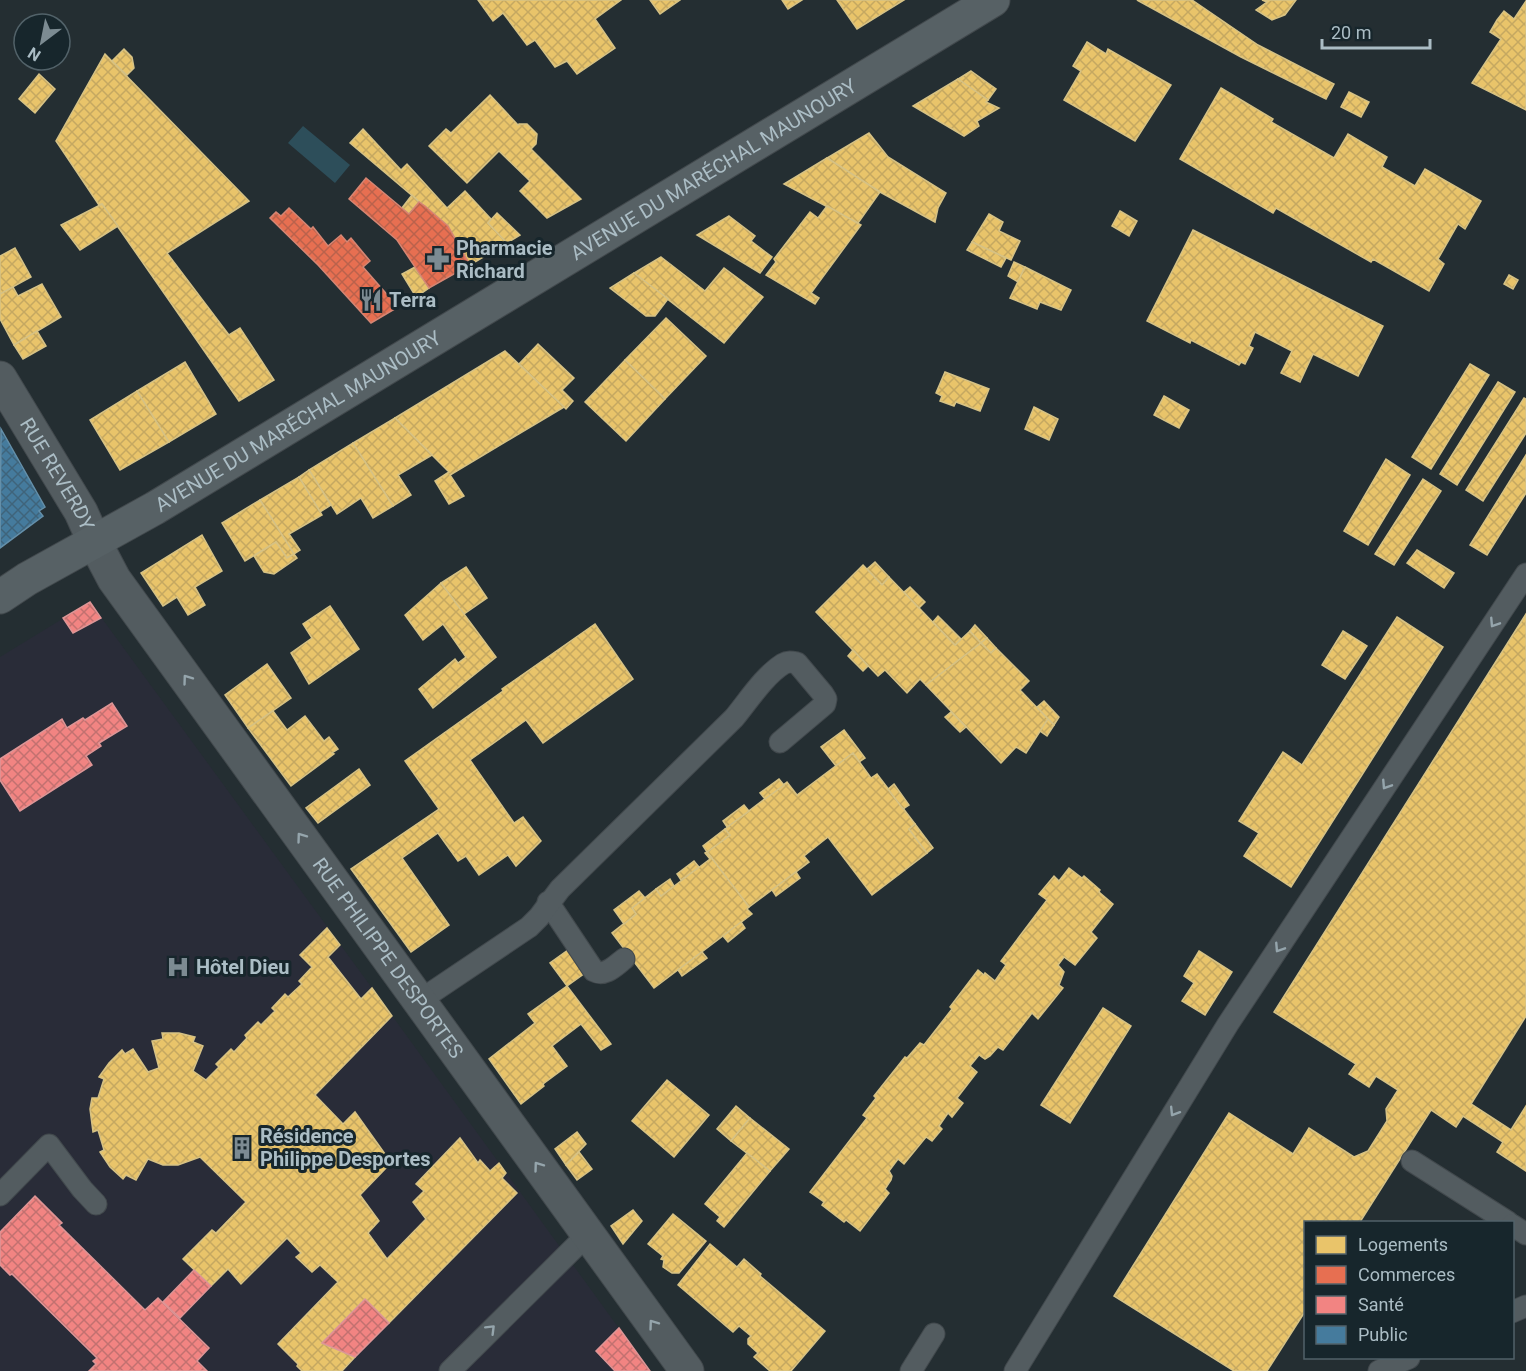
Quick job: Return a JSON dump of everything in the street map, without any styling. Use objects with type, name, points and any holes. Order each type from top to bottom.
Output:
[{"type":"main road","name":"AVENUE DU MARÉCHAL MAUNOURY","points":[[0,597],[27,579],[156,508],[993,0]]},
{"type":"street","name":"RUE REVERDY","points":[[1,382],[81,512],[94,541]]},
{"type":"street","name":"RUE PHILIPPE DESPORTES","points":[[94,541],[114,579],[687,1371]]},
{"type":"lane","points":[[1016,1371],[1228,1024],[1526,574]]},
{"type":"lane","points":[[419,1001],[529,927],[568,881],[734,718],[753,693],[784,663],[791,661],[797,663],[826,699],[825,704],[780,742]]},
{"type":"lane","points":[[549,902],[594,971],[599,974],[604,973],[624,959]]},
{"type":"lane","points":[[0,1195],[49,1145],[96,1204]]},
{"type":"lane","points":[[1412,1161],[1506,1221]]},
{"type":"lane","points":[[450,1371],[588,1234]]},
{"type":"lane","points":[[911,1371],[934,1334]]},
{"type":"lane","points":[[1379,1371],[1407,1359]]},
{"type":"shaded area","points":[[303,126],[350,165],[335,183],[288,143]]},
{"type":"shaded area","name":"Hôtel Dieu","points":[[90,602],[650,1371],[0,1371],[0,657]]},
{"type":"building: Logements","points":[[478,0],[621,0],[595,19],[615,48],[577,74],[567,61],[555,67],[535,40],[527,45],[503,13],[493,21]]},
{"type":"building: Logements","points":[[650,0],[680,0],[660,14]]},
{"type":"building: Logements","points":[[782,0],[802,0],[788,9]]},
{"type":"building: Logements","points":[[837,0],[904,0],[857,29]]},
{"type":"building: Logements","points":[[1137,0],[1192,0],[1258,45],[1334,84],[1326,99],[1241,57]]},
{"type":"building: Logements","points":[[1262,0],[1296,0],[1285,15],[1272,20],[1256,10],[1267,2]]},
{"type":"building: Logements","points":[[1526,1],[1526,110],[1472,83],[1501,39],[1490,32],[1497,20],[1504,11],[1514,19]]},
{"type":"building: Logements","points":[[1087,42],[1106,54],[1108,49],[1171,85],[1135,141],[1064,100],[1081,71],[1073,66]]},
{"type":"building: Logements","points":[[124,49],[132,57],[134,68],[127,75],[112,61]]},
{"type":"building: Logements","points":[[105,54],[249,201],[167,253],[229,335],[240,328],[274,380],[239,401],[56,141]]},
{"type":"building: Logements","points":[[971,71],[996,89],[988,100],[958,79]]},
{"type":"building: Logements","points":[[39,74],[55,89],[35,113],[19,99]]},
{"type":"building: Logements","points":[[958,79],[988,100],[986,102],[999,108],[977,121],[979,126],[964,136],[913,106]]},
{"type":"building: Logements","points":[[1221,88],[1273,119],[1271,122],[1334,158],[1348,134],[1387,157],[1382,167],[1415,186],[1425,169],[1481,201],[1465,229],[1458,224],[1438,259],[1444,264],[1429,291],[1373,259],[1371,262],[1276,208],[1273,213],[1180,159]]},
{"type":"building: Logements","points":[[1349,92],[1369,102],[1361,117],[1341,107]]},
{"type":"building: Logements","points":[[490,95],[518,125],[527,124],[537,134],[536,144],[531,149],[581,199],[547,218],[520,191],[530,181],[499,151],[467,183],[429,146],[446,129],[451,133]]},
{"type":"building: Logements","points":[[363,129],[401,170],[407,164],[447,208],[465,191],[491,219],[488,223],[507,243],[470,265],[448,226],[350,143]]},
{"type":"building: Logements","points":[[869,133],[888,157],[946,193],[938,208],[935,222],[880,192],[827,158]]},
{"type":"building: Logements","points":[[827,158],[880,192],[858,223],[784,184]]},
{"type":"building: Logements","points":[[412,195],[419,202],[409,214],[402,208]]},
{"type":"building: Logements","points":[[102,204],[118,226],[80,250],[61,225]]},
{"type":"building: Logements","points":[[827,206],[861,225],[811,293],[819,298],[815,304],[766,275],[776,262],[774,259],[810,212],[818,218]]},
{"type":"building: Logements","points":[[1120,211],[1137,221],[1129,236],[1112,226]]},
{"type":"building: Logements","points":[[497,213],[520,235],[507,243],[488,223]]},
{"type":"building: Logements","points":[[989,214],[1003,222],[999,231],[1020,241],[1011,260],[972,242]]},
{"type":"building: Logements","points":[[729,216],[755,236],[751,241],[772,257],[760,273],[697,235]]},
{"type":"building: Logements","points":[[1193,230],[1383,326],[1358,376],[1313,354],[1300,382],[1281,373],[1292,351],[1255,332],[1249,346],[1253,348],[1245,364],[1241,362],[1239,365],[1191,340],[1190,343],[1147,321]]},
{"type":"building: Logements","points":[[972,242],[1006,258],[1001,267],[967,250]]},
{"type":"building: Logements","points":[[15,248],[31,277],[0,294],[0,256]]},
{"type":"building: Logements","points":[[661,257],[705,291],[724,268],[763,297],[724,343],[634,273]]},
{"type":"building: Logements","points":[[1014,262],[1025,267],[1018,282],[1008,276]]},
{"type":"building: Logements","points":[[415,267],[429,288],[416,297],[402,274]]},
{"type":"building: Logements","points":[[1025,267],[1071,290],[1061,310],[1040,302],[1037,309],[1010,298]]},
{"type":"building: Logements","points":[[634,273],[668,299],[655,316],[646,316],[610,288]]},
{"type":"building: Logements","points":[[1509,275],[1518,280],[1513,289],[1504,284]]},
{"type":"building: Logements","points":[[42,284],[61,317],[14,345],[0,319],[0,294],[13,287],[18,296]]},
{"type":"building: Logements","points":[[666,318],[706,356],[665,399],[625,360]]},
{"type":"building: Logements","points":[[37,331],[46,346],[23,359],[14,345]]},
{"type":"building: Logements","points":[[538,344],[574,378],[562,390],[573,401],[566,409],[519,364]]},
{"type":"building: Logements","points":[[505,351],[564,407],[450,475],[464,496],[449,504],[435,481],[449,472],[395,418]]},
{"type":"building: Logements","points":[[625,360],[665,399],[626,441],[585,402]]},
{"type":"building: Logements","points":[[185,362],[216,414],[169,442],[137,391]]},
{"type":"building: Logements","points":[[1470,364],[1489,375],[1431,469],[1412,457]]},
{"type":"building: Logements","points":[[945,372],[989,389],[980,411],[956,402],[954,406],[940,401],[942,396],[936,393]]},
{"type":"building: Logements","points":[[1498,382],[1515,392],[1457,485],[1440,474]]},
{"type":"building: Logements","points":[[137,391],[169,442],[120,470],[90,420]]},
{"type":"building: Logements","points":[[1164,396],[1189,410],[1179,428],[1154,415]]},
{"type":"building: Logements","points":[[1524,398],[1526,399],[1526,433],[1483,501],[1466,490]]},
{"type":"building: Logements","points":[[1034,407],[1058,419],[1049,440],[1025,429]]},
{"type":"building: Logements","points":[[395,418],[432,455],[398,475],[411,495],[393,506],[353,443]]},
{"type":"building: Logements","points":[[353,443],[393,506],[373,518],[361,498],[337,514],[309,470]]},
{"type":"building: Logements","points":[[1526,455],[1526,493],[1487,555],[1470,545]]},
{"type":"building: Logements","points":[[1386,459],[1410,475],[1368,545],[1344,531]]},
{"type":"building: Logements","points":[[309,470],[331,505],[320,512],[299,477]]},
{"type":"building: Logements","points":[[299,477],[322,515],[289,534],[300,550],[294,554],[260,500]]},
{"type":"building: Logements","points":[[1423,479],[1441,491],[1394,565],[1375,554]]},
{"type":"building: Logements","points":[[260,500],[294,554],[287,558],[276,542],[245,561],[222,523]]},
{"type":"building: Logements","points":[[202,535],[222,571],[195,587],[205,605],[188,615],[177,597],[163,606],[141,573]]},
{"type":"building: Logements","points":[[276,542],[287,558],[294,554],[297,558],[274,574],[264,572],[254,556]]},
{"type":"building: Logements","points":[[1417,550],[1454,573],[1444,588],[1407,563]]},
{"type":"building: Logements","points":[[875,562],[889,577],[882,585],[867,569]]},
{"type":"building: Logements","points":[[863,565],[882,585],[889,577],[955,645],[970,631],[981,643],[926,685],[920,679],[907,693],[885,670],[878,676],[816,612]]},
{"type":"building: Logements","points":[[466,567],[487,598],[464,614],[441,583]]},
{"type":"building: Logements","points":[[441,583],[496,657],[433,708],[419,689],[455,659],[458,663],[466,657],[443,624],[423,640],[405,615]]},
{"type":"building: Logements","points":[[910,587],[925,602],[919,608],[904,592]]},
{"type":"building: Logements","points":[[330,606],[359,649],[309,684],[291,653],[312,638],[303,624]]},
{"type":"building: Logements","points":[[1526,614],[1526,1016],[1471,1104],[1511,1130],[1526,1106],[1526,1171],[1497,1152],[1503,1142],[1463,1116],[1456,1127],[1431,1110],[1361,1221],[1304,1221],[1304,1313],[1267,1371],[1234,1371],[1114,1296],[1229,1113],[1293,1154],[1309,1128],[1354,1157],[1368,1151],[1387,1121],[1386,1109],[1398,1090],[1376,1076],[1369,1087],[1349,1074],[1356,1064],[1274,1012]]},
{"type":"building: Logements","points":[[938,616],[961,639],[955,645],[933,622]]},
{"type":"building: Logements","points":[[1397,617],[1443,647],[1291,887],[1244,856],[1259,833],[1239,821],[1283,752],[1302,765]]},
{"type":"building: Logements","points":[[595,624],[633,679],[543,743],[526,720],[470,760],[514,823],[523,817],[541,841],[516,866],[508,855],[479,875],[466,856],[458,861],[438,833],[402,858],[449,925],[411,952],[351,869],[439,809],[405,761]]},
{"type":"building: Logements","points":[[975,625],[987,638],[981,643],[970,631]]},
{"type":"building: Logements","points":[[1343,631],[1367,646],[1345,679],[1322,665]]},
{"type":"building: Logements","points":[[987,638],[996,648],[991,653],[981,643]]},
{"type":"building: Logements","points":[[981,643],[991,653],[996,648],[1029,681],[1020,690],[1048,719],[1026,753],[1016,747],[1001,763],[926,685]]},
{"type":"building: Logements","points":[[853,650],[868,666],[863,671],[848,656]]},
{"type":"building: Logements","points":[[267,664],[291,698],[248,728],[225,695]]},
{"type":"building: Logements","points":[[1044,701],[1059,717],[1054,725],[1037,707]]},
{"type":"building: Logements","points":[[273,711],[287,730],[305,716],[324,741],[329,737],[338,749],[291,786],[248,728]]},
{"type":"building: Logements","points":[[951,712],[966,727],[960,732],[945,717]]},
{"type":"building: Logements","points":[[1048,719],[1054,725],[1047,736],[1040,731]]},
{"type":"building: Logements","points":[[844,730],[865,758],[859,762],[853,753],[836,766],[821,747]]},
{"type":"building: Logements","points":[[853,753],[871,778],[877,774],[915,824],[909,829],[927,853],[872,895],[828,837],[804,856],[809,862],[749,907],[707,852],[730,835],[725,829],[787,782],[797,795]]},
{"type":"building: Logements","points":[[359,769],[370,785],[318,823],[306,808]]},
{"type":"building: Logements","points":[[779,779],[784,785],[765,799],[760,793]]},
{"type":"building: Logements","points":[[894,784],[909,805],[903,809],[888,789]]},
{"type":"building: Logements","points":[[744,805],[749,811],[727,827],[723,821]]},
{"type":"building: Logements","points":[[915,824],[933,848],[927,853],[909,829]]},
{"type":"building: Logements","points":[[725,829],[730,835],[707,852],[703,846]]},
{"type":"building: Logements","points":[[707,852],[752,914],[654,988],[612,933],[636,914],[632,908],[656,889],[661,896],[710,859],[705,853]]},
{"type":"building: Logements","points":[[694,861],[699,867],[681,880],[677,874]]},
{"type":"building: Logements","points":[[1069,868],[1082,878],[1084,876],[1113,904],[1091,932],[1097,938],[1075,965],[1064,957],[1058,965],[1064,972],[1059,985],[1063,988],[1038,1019],[1032,1013],[1003,1050],[998,1047],[985,1059],[979,1055],[970,1066],[977,1072],[957,1098],[963,1103],[952,1117],[948,1113],[939,1126],[942,1129],[932,1141],[926,1137],[904,1164],[898,1159],[889,1171],[892,1176],[885,1189],[889,1193],[860,1231],[846,1220],[844,1222],[822,1205],[824,1202],[810,1192],[867,1118],[863,1115],[876,1098],[874,1096],[905,1057],[907,1058],[920,1043],[924,1045],[978,970],[995,981],[1006,965],[1001,961],[1047,900],[1039,894],[1054,876],[1059,881]]},
{"type":"building: Logements","points":[[796,872],[800,878],[776,896],[772,890]]},
{"type":"building: Logements","points":[[670,879],[674,886],[661,896],[656,889]]},
{"type":"building: Logements","points":[[639,891],[645,898],[632,908],[636,914],[624,924],[614,910]]},
{"type":"building: Logements","points":[[741,922],[745,928],[728,942],[723,936]]},
{"type":"building: Logements","name":"Résidence Philippe Desportes","points":[[327,928],[340,945],[328,957],[361,999],[372,988],[392,1016],[315,1095],[343,1124],[355,1112],[385,1154],[380,1160],[387,1167],[360,1195],[379,1221],[368,1233],[387,1259],[426,1219],[413,1202],[424,1191],[416,1184],[460,1138],[478,1163],[480,1160],[490,1171],[499,1163],[506,1173],[502,1178],[517,1193],[389,1323],[365,1299],[322,1343],[355,1357],[342,1371],[302,1371],[278,1344],[338,1282],[320,1265],[312,1272],[296,1257],[301,1253],[287,1238],[241,1284],[228,1269],[211,1286],[183,1259],[212,1230],[216,1233],[246,1202],[200,1157],[178,1165],[163,1165],[148,1159],[136,1180],[126,1175],[123,1179],[110,1167],[100,1152],[104,1150],[98,1130],[93,1132],[90,1109],[92,1098],[98,1098],[104,1079],[99,1077],[122,1050],[125,1054],[133,1049],[148,1072],[159,1068],[152,1041],[163,1039],[162,1033],[179,1033],[195,1037],[193,1042],[203,1046],[193,1071],[206,1080],[219,1067],[216,1064],[231,1049],[234,1052],[247,1038],[245,1035],[258,1022],[261,1025],[275,1011],[272,1008],[285,994],[288,997],[302,984],[299,981],[312,967],[300,955]]},
{"type":"building: Logements","points":[[568,950],[585,973],[567,986],[550,963]]},
{"type":"building: Logements","points":[[1199,951],[1232,972],[1205,1015],[1182,1001],[1194,983],[1184,976]]},
{"type":"building: Logements","points":[[702,952],[707,958],[682,976],[678,970]]},
{"type":"building: Logements","points":[[567,986],[611,1044],[601,1050],[581,1024],[552,1046],[567,1066],[521,1104],[489,1059],[535,1023],[528,1014]]},
{"type":"building: Logements","points":[[1103,1008],[1131,1026],[1070,1123],[1041,1105]]},
{"type":"building: Logements","points":[[667,1080],[709,1115],[674,1157],[632,1121]]},
{"type":"building: Logements","points":[[736,1106],[750,1118],[731,1141],[717,1129]]},
{"type":"building: Logements","points":[[750,1118],[789,1149],[770,1171],[731,1141]]},
{"type":"building: Logements","points":[[577,1132],[586,1144],[566,1165],[555,1149]]},
{"type":"building: Logements","points":[[579,1152],[592,1169],[577,1180],[566,1165]]},
{"type":"building: Logements","points":[[747,1153],[770,1171],[724,1227],[717,1221],[720,1217],[705,1204]]},
{"type":"building: Logements","points":[[633,1210],[642,1221],[623,1244],[611,1226]]},
{"type":"building: Logements","points":[[673,1214],[706,1241],[679,1273],[672,1273],[663,1267],[664,1260],[661,1259],[663,1256],[648,1244]]},
{"type":"building: Logements","points":[[710,1244],[737,1267],[744,1259],[761,1274],[760,1276],[825,1331],[791,1371],[770,1371],[754,1357],[758,1353],[748,1344],[751,1336],[739,1326],[733,1332],[678,1285]]},
{"type":"building: Commerces","points":[[366,178],[409,214],[419,202],[425,206],[448,226],[470,265],[429,288],[397,240],[349,199]]},
{"type":"building: Commerces","points":[[289,208],[311,229],[313,227],[328,246],[341,235],[347,242],[351,238],[370,261],[363,267],[398,307],[371,323],[318,265],[270,218],[276,212],[281,216]]},
{"type":"building: Santé","points":[[90,602],[101,618],[73,633],[63,618]]},
{"type":"building: Santé","points":[[112,703],[127,726],[99,743],[101,746],[86,756],[92,765],[20,811],[0,780],[0,759],[62,719],[67,728]]},
{"type":"building: Santé","points":[[35,1196],[62,1223],[59,1225],[145,1310],[158,1298],[209,1348],[197,1361],[207,1371],[89,1371],[96,1364],[93,1361],[97,1358],[12,1274],[10,1275],[0,1265],[0,1232]]},
{"type":"building: Santé","points":[[194,1270],[211,1286],[180,1318],[163,1302]]},
{"type":"building: Santé","points":[[365,1299],[389,1323],[355,1357],[322,1343]]},
{"type":"building: Santé","points":[[619,1328],[650,1371],[615,1371],[596,1351]]},
{"type":"building: Public","points":[[1,429],[45,507],[39,511],[43,516],[0,548]]},
{"type":"place","name":"Pharmacie Richard","points":[[438,259]]},
{"type":"place","name":"Terra","points":[[371,300]]},
{"type":"place","name":"Hôtel Dieu","points":[[178,967]]},
{"type":"place","name":"Résidence Philippe Desportes","points":[[242,1148]]}]
